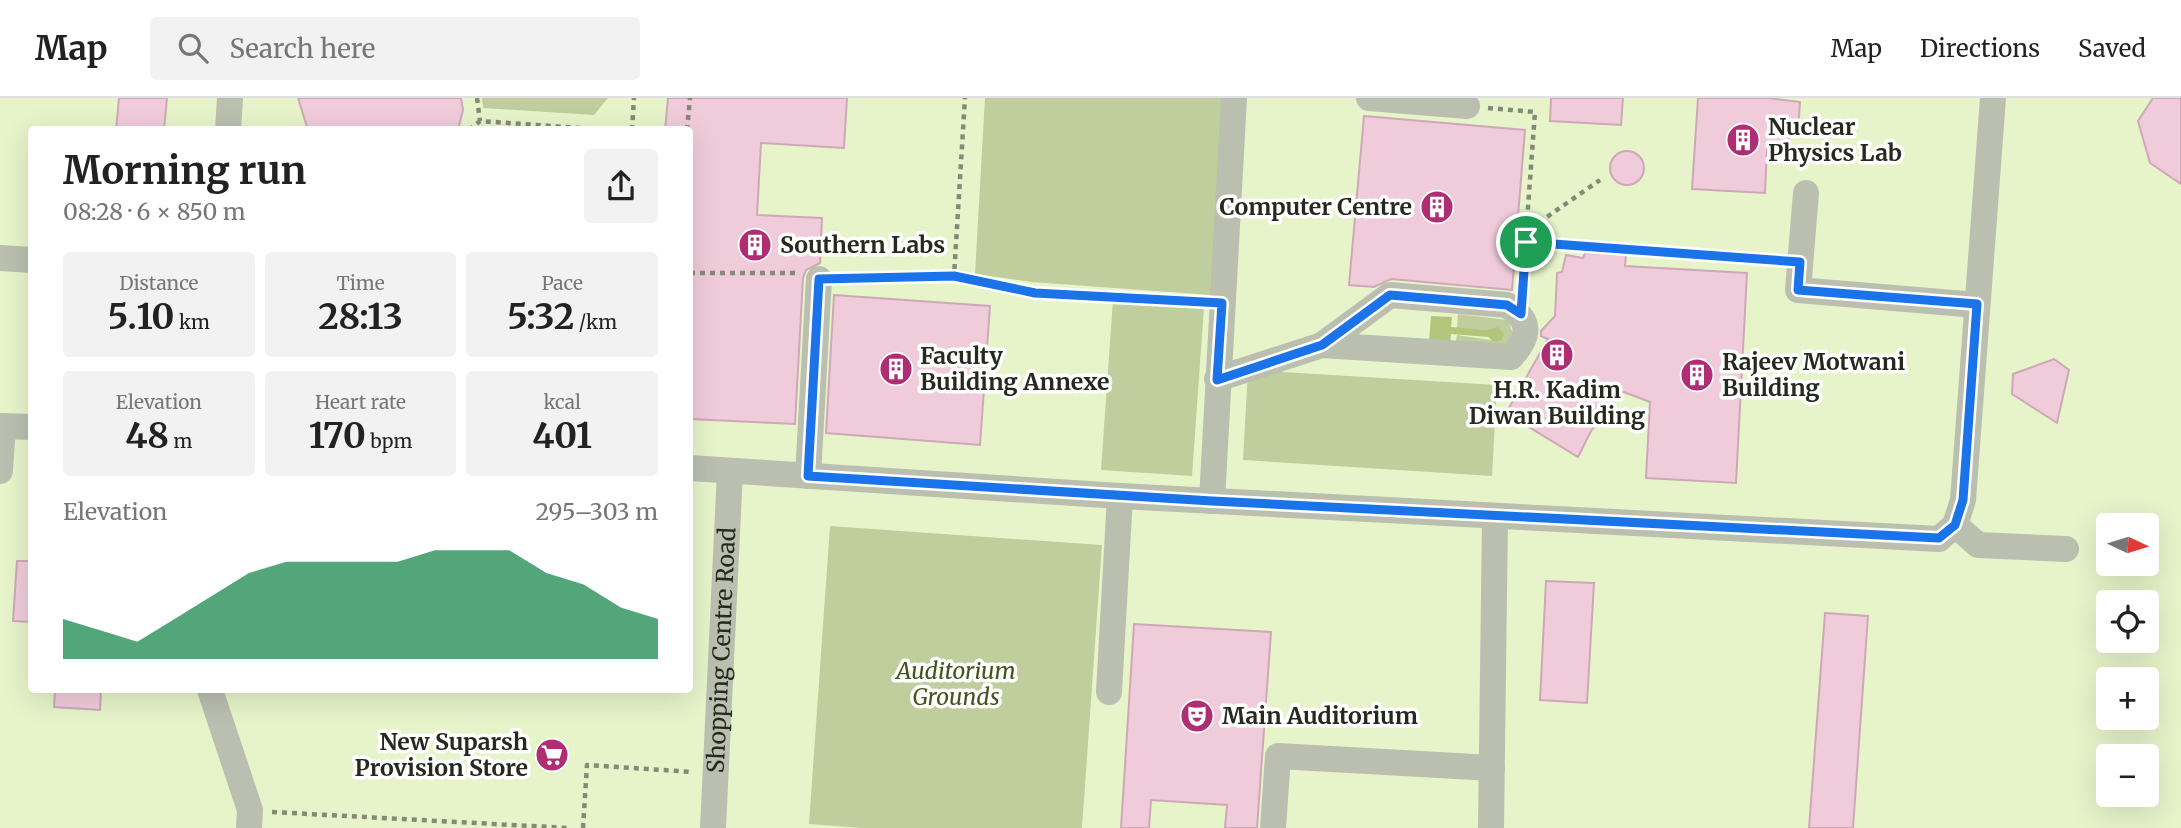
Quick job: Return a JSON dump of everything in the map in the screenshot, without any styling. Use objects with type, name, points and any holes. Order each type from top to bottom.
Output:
[{"type":"street","points":[[228,126],[230,98]]},
{"type":"street","points":[[1212,501],[1235,98]]},
{"type":"street","points":[[1369,98],[1467,106]]},
{"type":"street","points":[[1947,532],[1963,500],[1993,98]]},
{"type":"street","points":[[1806,193],[1798,290],[1977,304]]},
{"type":"street","points":[[0,258],[28,260]]},
{"type":"street","points":[[808,476],[819,279]]},
{"type":"street","points":[[1217,380],[1322,345],[1390,295],[1507,305],[1521,314],[1526,325],[1524,343],[1511,357],[1322,345]]},
{"type":"street","points":[[0,471],[2,426],[28,427]]},
{"type":"street","points":[[693,468],[1120,496],[1495,516],[1947,532],[1978,545],[2066,549]]},
{"type":"street","name":"Shopping Centre Road","points":[[713,828],[730,471]]},
{"type":"street","points":[[1109,692],[1120,496]]},
{"type":"street","points":[[1491,828],[1495,516]]},
{"type":"street","points":[[211,693],[250,819]]},
{"type":"street","points":[[1273,828],[1278,756],[1492,768]]},
{"type":"path","points":[[477,98],[480,121]]},
{"type":"path","points":[[632,126],[634,98]]},
{"type":"path","points":[[687,126],[690,98]]},
{"type":"path","points":[[954,276],[965,98]]},
{"type":"path","points":[[1467,106],[1535,112],[1521,314]]},
{"type":"path","points":[[474,126],[480,121],[552,126]]},
{"type":"path","points":[[1528,217],[1544,219],[1600,180]]},
{"type":"path","points":[[1526,242],[1800,262]]},
{"type":"path","points":[[693,273],[819,272],[819,279],[954,276],[1035,293],[1222,303]]},
{"type":"path","points":[[583,828],[587,765],[715,773]]},
{"type":"path","points":[[250,819],[568,828]]},
{"type":"shaded area","points":[[0,98],[2181,98],[2181,828],[0,828]]},
{"type":"shaded area","points":[[1431,316],[1452,317],[1451,327],[1488,330],[1498,327],[1504,334],[1502,340],[1495,342],[1488,337],[1451,334],[1450,343],[1429,342]]},
{"type":"green space","points":[[482,98],[608,98],[594,115],[483,108]]},
{"type":"green space","points":[[985,98],[1223,98],[1211,295],[1032,282],[975,274]]},
{"type":"green space","points":[[1113,300],[1204,307],[1192,476],[1101,470]]},
{"type":"green space","points":[[1458,314],[1508,320],[1513,334],[1507,347],[1455,346],[1457,335],[1491,340],[1488,330],[1457,328]]},
{"type":"green space","points":[[1248,370],[1497,385],[1492,476],[1243,460]]},
{"type":"green space","name":"Auditorium Grounds","points":[[830,526],[1102,545],[1082,828],[862,828],[809,824]]},
{"type":"building","points":[[119,98],[167,98],[164,126],[116,126]]},
{"type":"building","points":[[298,98],[461,98],[463,110],[459,126],[307,126]]},
{"type":"building","name":"Southern Labs","points":[[668,98],[847,98],[844,148],[761,143],[757,215],[822,218],[820,263],[806,270],[803,278],[795,424],[693,419],[693,126],[665,126]]},
{"type":"building","points":[[1551,98],[1623,98],[1621,125],[1550,121]]},
{"type":"building","name":"Nuclear Physics Lab","points":[[1698,98],[1768,98],[1800,102],[1798,130],[1790,129],[1789,150],[1767,149],[1765,193],[1692,189]]},
{"type":"building","points":[[2153,98],[2181,98],[2181,184],[2150,163],[2138,121]]},
{"type":"building","name":"Computer Centre","points":[[1364,116],[1525,130],[1512,290],[1391,279],[1374,287],[1349,285]]},
{"type":"building","points":[[1627,151],[1639,156],[1644,168],[1639,180],[1627,185],[1615,180],[1610,168],[1615,156]]},
{"type":"building","points":[[1585,253],[1626,255],[1625,266],[1747,273],[1736,483],[1646,478],[1650,402],[1621,391],[1591,431],[1578,457],[1506,413],[1548,339],[1541,336],[1541,331],[1555,316],[1557,273],[1562,272],[1566,255],[1583,258]]},
{"type":"building","name":"Faculty Building Annexe","points":[[834,295],[990,306],[980,445],[826,433]]},
{"type":"building","points":[[2054,359],[2069,370],[2057,423],[2012,394],[2013,374]]},
{"type":"building","points":[[17,561],[28,561],[28,622],[13,621]]},
{"type":"building","points":[[1546,581],[1594,583],[1587,703],[1540,700]]},
{"type":"building","points":[[1825,613],[1868,616],[1853,828],[1809,828]]},
{"type":"building","name":"Main Auditorium","points":[[1134,624],[1271,632],[1257,828],[1225,828],[1227,805],[1151,800],[1149,828],[1121,828]]},
{"type":"building","points":[[55,693],[101,693],[100,710],[54,707]]},
{"type":"place","name":"Nuclear Physics Lab","points":[[1743,140]]},
{"type":"place","name":"Computer Centre","points":[[1437,207]]},
{"type":"place","name":"Southern Labs","points":[[755,245]]},
{"type":"place","name":"H.R. Kadim Diwan Building","points":[[1557,355]]},
{"type":"place","name":"Faculty Building Annexe","points":[[896,369]]},
{"type":"place","name":"Rajeev Motwani Building","points":[[1697,375]]},
{"type":"place","name":"Main Auditorium","points":[[1197,716]]},
{"type":"place","name":"New Suparsh Provision Store","points":[[552,755]]},
{"type":"route","points":[[1526,242],[1800,262],[1798,290],[1977,304],[1963,500],[1955,525],[1939,538],[1212,501],[808,476],[819,279],[954,276],[1035,293],[1222,303],[1217,380],[1322,345],[1390,295],[1507,305],[1521,314],[1526,242]]}]
